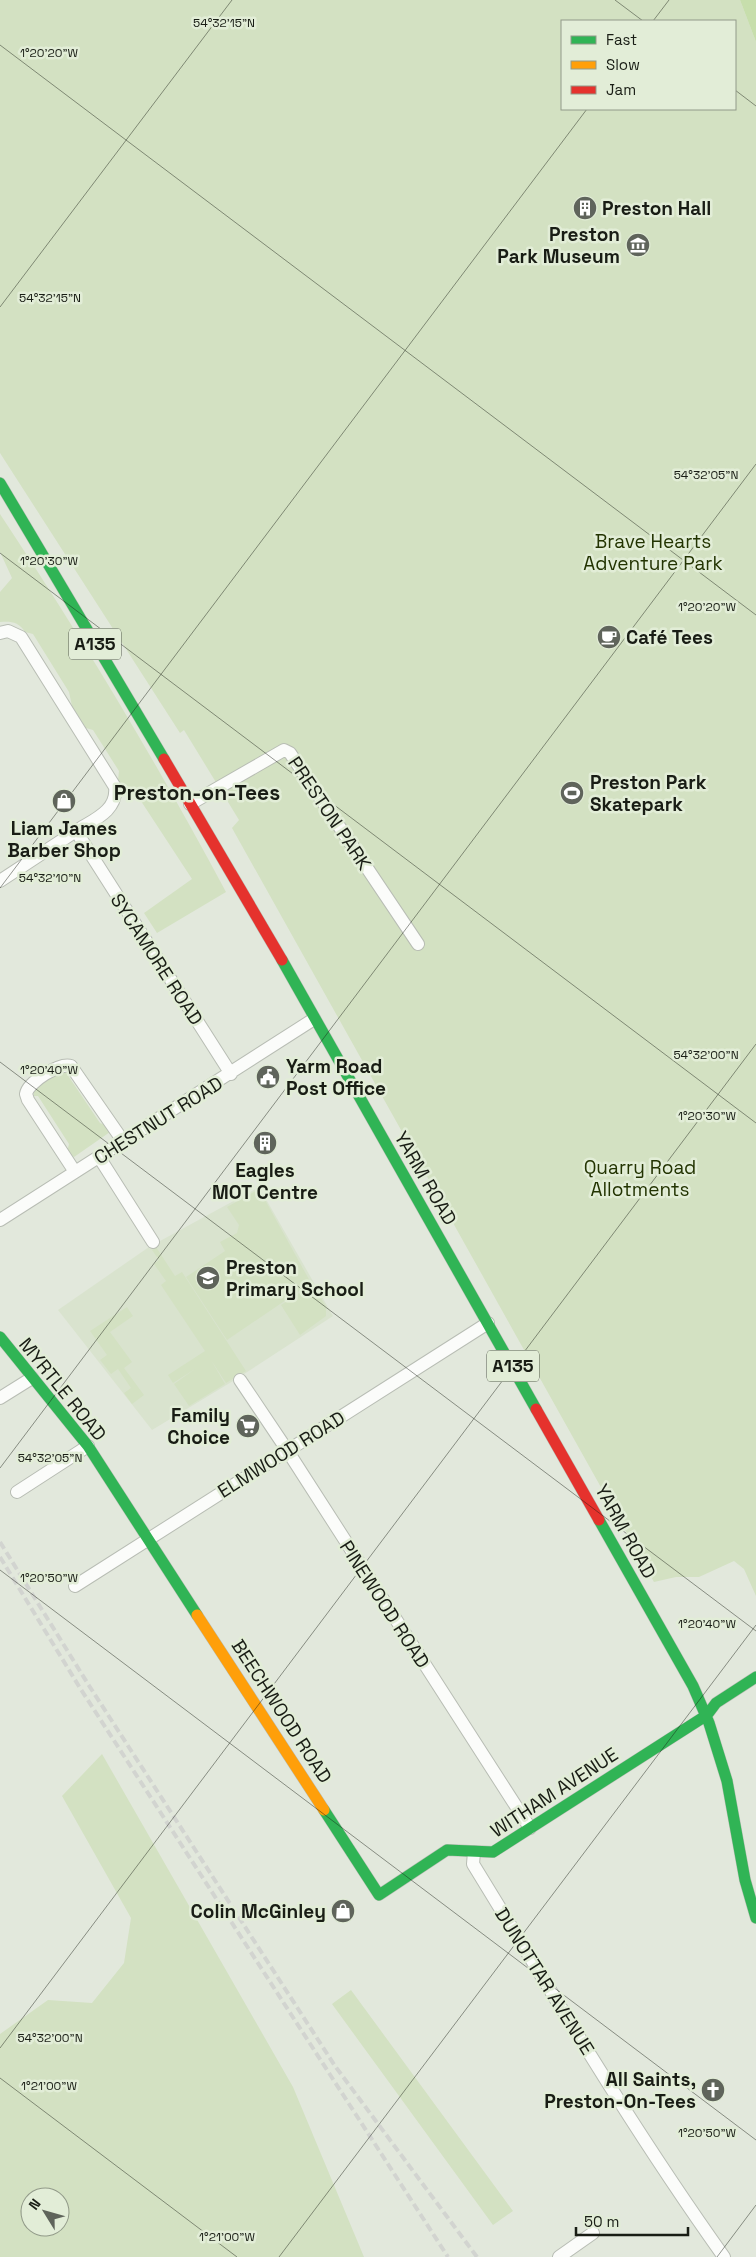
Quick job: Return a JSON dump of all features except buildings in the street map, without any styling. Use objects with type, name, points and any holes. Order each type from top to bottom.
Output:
[{"type":"main road","name":"YARM ROAD","points":[[0,483],[255,912],[693,1686],[707,1715],[722,1762],[741,1863],[756,1918]]},
{"type":"main road","name":"MYRTLE ROAD","points":[[0,1337],[88,1446],[149,1538]]},
{"type":"main road","name":"BEECHWOOD ROAD","points":[[149,1538],[379,1895],[388,1889]]},
{"type":"main road","name":"WITHAM AVENUE","points":[[388,1889],[446,1850],[493,1852],[707,1715],[716,1703],[756,1677]]},
{"type":"street","points":[[0,881],[110,808],[114,802],[115,787],[21,637],[4,632]]},
{"type":"street","name":"PRESTON PARK","points":[[190,804],[284,750],[290,752],[418,944]]},
{"type":"street","name":"SYCAMORE ROAD","points":[[76,831],[231,1074]]},
{"type":"street","name":"CHESTNUT ROAD","points":[[0,1220],[231,1074],[314,1019]]},
{"type":"street","points":[[75,1172],[28,1100],[27,1088],[38,1079],[60,1066],[71,1066],[123,1141]]},
{"type":"street","points":[[99,1157],[153,1242]]},
{"type":"street","name":"ELMWOOD ROAD","points":[[75,1586],[488,1323]]},
{"type":"street","points":[[0,1398],[32,1378]]},
{"type":"street","name":"PINEWOOD ROAD","points":[[240,1380],[530,1828]]},
{"type":"street","points":[[17,1492],[88,1446]]},
{"type":"street","name":"DUNOTTAR AVENUE","points":[[474,1852],[473,1864],[657,2158],[724,2257]]},
{"type":"street","points":[[560,2257],[593,2233]]},
{"type":"shaded area","points":[[740,0],[756,0],[756,42]]},
{"type":"shaded area","name":"Preston Primary School","points":[[259,1187],[333,1316],[238,1378],[152,1430],[58,1310],[149,1247]]},
{"type":"green space","points":[[0,0],[740,0],[756,42],[756,1596],[744,1569],[734,1561],[699,1577],[676,1577],[654,1582],[232,828],[239,820],[184,730],[180,733],[0,453]]},
{"type":"green space","points":[[0,514],[118,700],[226,892],[157,933],[144,913],[192,879],[137,795],[126,793],[125,788],[121,787],[118,780],[119,771],[93,730],[86,728],[72,706],[69,692],[33,634],[25,632],[14,623],[0,622],[0,592],[12,578],[0,552]]},
{"type":"green space","points":[[64,1070],[70,1074],[69,1077],[100,1123],[107,1126],[110,1132],[74,1157],[67,1152],[69,1144],[38,1096],[34,1096],[34,1092],[39,1085]]},
{"type":"green space","points":[[259,1189],[311,1283],[227,1340],[186,1277],[225,1251],[220,1242],[237,1233],[239,1225],[227,1207]]},
{"type":"green space","points":[[156,1247],[175,1276],[182,1272],[246,1371],[226,1383],[211,1360],[225,1384],[189,1406],[174,1384],[195,1369],[173,1383],[168,1375],[205,1351],[161,1285],[166,1281],[154,1264],[159,1260],[152,1250]]},
{"type":"green space","points":[[313,1284],[326,1307],[326,1316],[300,1335],[281,1305]]},
{"type":"green space","points":[[127,1307],[133,1316],[110,1332],[132,1362],[124,1368],[144,1395],[132,1404],[124,1393],[131,1388],[118,1369],[111,1374],[100,1360],[107,1355],[90,1331]]},
{"type":"green space","points":[[102,1754],[293,2087],[364,2257],[0,2257],[0,2034],[48,2000],[92,2003],[124,1963],[131,1918],[62,1796]]},
{"type":"green space","points":[[351,1990],[513,2211],[493,2225],[332,2004]]},
{"type":"railway","points":[[0,1542],[88,1684],[335,2066],[477,2257]]},
{"type":"railway","points":[[0,1557],[80,1688],[448,2257]]},
{"type":"traffic: fast","points":[[0,483],[164,759]]},
{"type":"traffic: fast","points":[[282,960],[536,1409]]},
{"type":"traffic: fast","points":[[0,1337],[88,1446],[197,1615]]},
{"type":"traffic: fast","points":[[599,1520],[693,1686],[709,1723],[727,1781],[745,1880],[756,1918]]},
{"type":"traffic: fast","points":[[324,1810],[379,1895],[447,1850],[493,1852],[707,1715],[716,1703],[756,1677]]},
{"type":"traffic: slow","points":[[197,1615],[324,1810]]},
{"type":"traffic: jam","points":[[164,759],[282,960]]},
{"type":"traffic: jam","points":[[536,1409],[599,1520]]},
{"type":"place","name":"Preston Hall","points":[[585,208]]},
{"type":"place","name":"Preston Park Museum","points":[[638,245]]},
{"type":"place","name":"Café Tees","points":[[609,637]]},
{"type":"place","name":"Preston Park Skatepark","points":[[572,793]]},
{"type":"place","name":"Liam James Barber Shop","points":[[64,801]]},
{"type":"place","name":"Yarm Road Post Office","points":[[268,1077]]},
{"type":"place","name":"Eagles MOT Centre","points":[[265,1143]]},
{"type":"place","name":"Preston Primary School","points":[[208,1278]]},
{"type":"place","name":"Family Choice","points":[[248,1426]]},
{"type":"place","name":"Colin McGinley","points":[[343,1911]]},
{"type":"place","name":"All Saints, Preston-On-Tees","points":[[713,2090]]},
{"type":"district","name":"Preston-on-Tees","points":[[197,793]]},
{"type":"park label","name":"Brave Hearts Adventure Park","points":[[653,552]]},
{"type":"park label","name":"Quarry Road Allotments","points":[[640,1178]]}]
